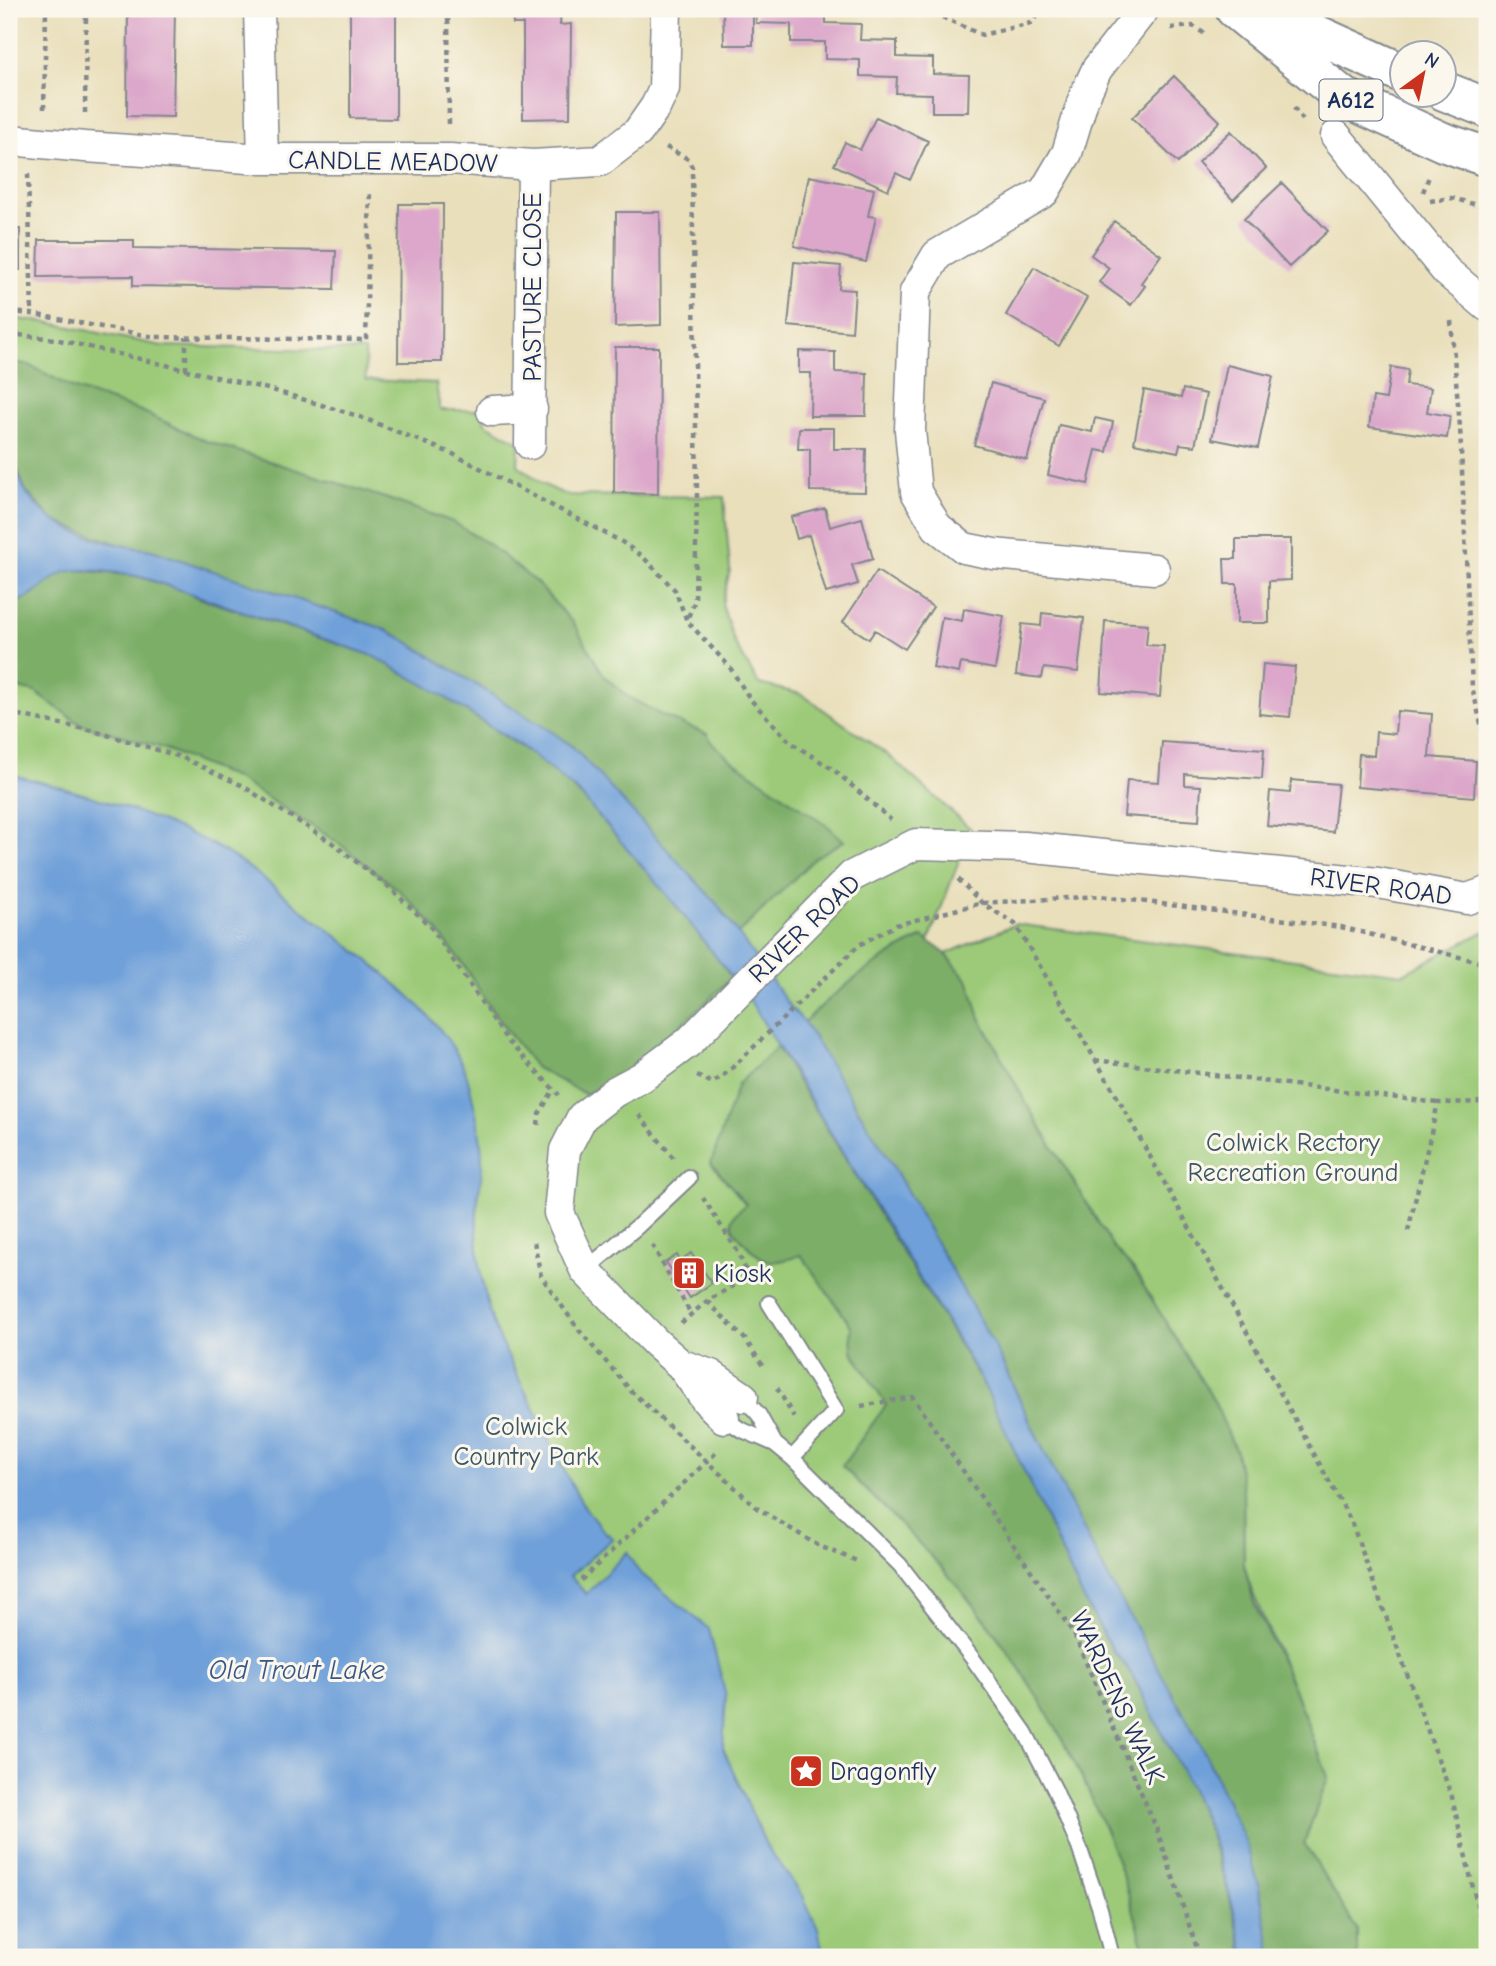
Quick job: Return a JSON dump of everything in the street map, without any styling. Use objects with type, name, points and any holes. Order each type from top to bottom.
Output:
[{"type":"main road","name":"A612","points":[[1234,9],[1342,96],[1443,142],[1487,157]]},
{"type":"main road","name":"A612","points":[[1260,9],[1388,67]]},
{"type":"main road","points":[[1458,97],[1487,108]]},
{"type":"street","points":[[259,9],[263,159]]},
{"type":"street","name":"CANDLE MEADOW","points":[[26,142],[263,159],[450,159],[533,165],[600,160],[638,132],[664,89],[666,9]]},
{"type":"street","points":[[1144,9],[1097,69],[1084,97],[1067,153],[1044,192],[937,255],[915,292],[911,430],[916,492],[937,527],[964,548],[994,554],[1154,569]]},
{"type":"street","points":[[1325,135],[1447,271],[1487,306]]},
{"type":"street","name":"PASTURE CLOSE","points":[[530,444],[533,165]]},
{"type":"street","name":"PASTURE CLOSE","points":[[492,411],[532,409]]},
{"type":"street","name":"RIVER ROAD","points":[[735,1415],[710,1375],[681,1365],[585,1270],[559,1213],[565,1150],[582,1117],[614,1092],[642,1077],[689,1042],[852,876],[915,844],[1038,848],[1378,883],[1467,899],[1487,892]]},
{"type":"lane","points":[[585,1270],[638,1226],[689,1178]]},
{"type":"lane","points":[[769,1303],[836,1410],[792,1458]]},
{"type":"lane","points":[[735,1415],[758,1415],[775,1444]]},
{"type":"lane","points":[[735,1415],[792,1458],[900,1565],[1025,1731],[1055,1790],[1079,1847],[1100,1909],[1112,1957]]},
{"type":"path","points":[[32,314],[26,142],[46,9]]},
{"type":"path","points":[[85,147],[86,9]]},
{"type":"path","points":[[447,9],[450,159]]},
{"type":"path","points":[[924,9],[982,35],[1031,23],[1042,9]]},
{"type":"path","points":[[1122,38],[1141,51],[1160,29],[1194,26],[1214,40]]},
{"type":"path","points":[[1290,103],[1325,135]]},
{"type":"path","points":[[638,132],[688,159],[692,167],[697,493],[695,600],[687,621]]},
{"type":"path","points":[[1443,142],[1419,202],[1452,198],[1487,208]]},
{"type":"path","points":[[9,312],[155,337],[366,340],[371,158]]},
{"type":"path","points":[[1447,271],[1460,427],[1472,687],[1487,748]]},
{"type":"path","points":[[9,334],[55,338],[272,390],[358,416],[453,454],[622,542],[643,557],[675,590],[687,621],[729,667],[750,699],[790,742],[834,770],[982,903],[1015,924],[1095,1060],[1351,1521],[1452,1797],[1487,1948]]},
{"type":"path","points":[[186,337],[186,370]]},
{"type":"path","points":[[9,713],[94,731],[181,757],[241,785],[331,842],[389,887],[430,926],[507,1040],[582,1117],[637,1113],[689,1178],[738,1252],[749,1277],[707,1301]]},
{"type":"path","points":[[730,1070],[859,945],[896,925],[982,903],[1113,898],[1341,927],[1487,964]]},
{"type":"path","points":[[1095,1060],[1438,1103],[1487,1102]]},
{"type":"path","points":[[1408,1231],[1438,1103]]},
{"type":"path","points":[[638,1226],[659,1255],[691,1314]]},
{"type":"path","name":"WARDENS WALK","points":[[836,1410],[913,1397],[1074,1634],[1157,1830],[1200,1957]]},
{"type":"path","points":[[581,1580],[735,1415]]},
{"type":"green space","name":"Colwick Country Park","points":[[9,318],[51,323],[162,346],[365,351],[366,380],[436,383],[440,410],[483,410],[485,423],[519,442],[518,465],[542,484],[566,495],[724,497],[730,570],[722,604],[735,644],[759,684],[801,694],[888,755],[971,829],[917,972],[1236,1957],[9,1957]]},
{"type":"green space","points":[[9,361],[29,365],[75,389],[141,411],[206,441],[453,522],[488,544],[537,583],[574,624],[605,677],[627,696],[663,716],[707,734],[711,742],[729,758],[829,827],[844,841],[816,857],[738,934],[716,904],[570,744],[398,636],[151,550],[126,547],[54,521],[26,491],[9,449]]},
{"type":"green space","points":[[75,570],[137,576],[186,592],[371,655],[432,689],[545,763],[592,806],[673,902],[732,978],[626,1075],[587,1095],[536,1068],[492,1011],[465,967],[433,925],[401,892],[337,842],[237,779],[163,748],[80,724],[35,692],[9,686],[9,605],[18,602],[58,575]]},
{"type":"green space","name":"Colwick Rectory Recreation Ground","points":[[1015,924],[1403,974],[1487,930],[1487,1957],[1357,1957],[1357,1930],[1304,1843],[1328,1777],[1251,1589],[1244,1565],[1243,1489],[1134,1270],[1113,1247],[1026,1103],[946,954]]},
{"type":"green space","points":[[923,937],[946,954],[969,982],[980,1018],[1026,1103],[1113,1247],[1134,1270],[1214,1401],[1236,1451],[1243,1489],[1244,1565],[1254,1603],[1293,1687],[1328,1777],[1304,1843],[1357,1930],[1357,1957],[1271,1957],[1234,1818],[1202,1747],[1119,1601],[999,1355],[894,1168],[804,1022],[860,975]]},
{"type":"green space","points":[[777,1047],[986,1389],[1081,1594],[1113,1652],[1132,1675],[1192,1790],[1207,1825],[1245,1957],[1146,1957],[1116,1858],[1097,1810],[1050,1717],[1022,1672],[960,1589],[842,1466],[886,1405],[852,1351],[851,1326],[801,1255],[782,1261],[768,1261],[749,1248],[735,1231],[732,1218],[746,1204],[711,1163],[738,1084]]},
{"type":"water","points":[[9,449],[25,490],[49,516],[64,526],[80,534],[116,544],[151,550],[381,628],[555,734],[574,748],[717,904],[804,1022],[894,1168],[995,1347],[1105,1572],[1202,1747],[1246,1843],[1258,1882],[1272,1957],[1245,1957],[1223,1872],[1200,1809],[1136,1682],[1114,1652],[1081,1594],[986,1389],[749,999],[673,902],[578,792],[521,746],[432,689],[371,655],[148,579],[117,573],[68,571],[9,605]]},
{"type":"water","name":"Old Trout Lake","points":[[9,774],[88,795],[140,813],[227,853],[375,966],[424,1011],[444,1034],[469,1083],[479,1132],[482,1162],[477,1241],[487,1304],[509,1360],[570,1482],[591,1515],[613,1538],[570,1576],[586,1594],[627,1552],[643,1575],[709,1629],[726,1696],[723,1748],[767,1847],[803,1896],[818,1929],[824,1957],[9,1957]]},
{"type":"building","points":[[128,9],[175,9],[173,117],[127,116]]},
{"type":"building","points":[[350,9],[396,9],[396,119],[350,118]]},
{"type":"building","points":[[513,9],[561,9],[560,25],[571,24],[570,118],[523,119],[523,24],[513,24]]},
{"type":"building","points":[[723,9],[753,9],[753,45],[724,45]]},
{"type":"building","points":[[756,9],[826,9],[826,23],[861,24],[860,40],[897,41],[897,57],[933,58],[933,74],[969,75],[968,112],[932,112],[932,94],[896,93],[897,77],[860,76],[860,60],[825,59],[825,42],[791,42],[791,24],[756,23]]},
{"type":"building","points":[[1174,76],[1220,121],[1178,163],[1132,118]]},
{"type":"building","points":[[876,117],[928,141],[910,180],[896,173],[888,190],[834,165],[845,142],[860,150]]},
{"type":"building","points":[[1231,131],[1266,168],[1233,200],[1198,162]]},
{"type":"building","points":[[809,176],[874,189],[868,216],[876,217],[866,262],[794,246]]},
{"type":"building","points":[[1282,183],[1328,231],[1289,267],[1244,219]]},
{"type":"building","points":[[399,204],[443,204],[442,362],[398,362]]},
{"type":"building","points":[[616,212],[660,212],[661,325],[615,327]]},
{"type":"building","points":[[1114,221],[1161,255],[1141,283],[1145,286],[1131,305],[1099,282],[1109,268],[1091,255]]},
{"type":"building","points":[[9,229],[20,229],[20,270],[9,270]]},
{"type":"building","points":[[39,240],[134,240],[134,248],[336,251],[334,289],[133,286],[133,276],[38,277]]},
{"type":"building","points":[[794,262],[841,266],[839,289],[855,290],[852,332],[788,326]]},
{"type":"building","points":[[1034,267],[1087,298],[1059,346],[1006,315]]},
{"type":"building","points":[[615,347],[659,347],[658,494],[614,493]]},
{"type":"building","points":[[799,351],[835,352],[835,372],[867,373],[866,416],[810,416],[811,373],[799,373]]},
{"type":"building","points":[[1227,365],[1273,376],[1258,448],[1212,439]]},
{"type":"building","points":[[1391,367],[1408,370],[1406,385],[1431,388],[1427,412],[1450,416],[1447,438],[1369,427],[1373,397],[1386,399]]},
{"type":"building","points":[[991,383],[1044,398],[1027,460],[974,445]]},
{"type":"building","points":[[1183,389],[1206,394],[1195,446],[1180,444],[1178,452],[1134,443],[1144,390],[1181,398]]},
{"type":"building","points":[[1095,418],[1113,422],[1107,452],[1096,450],[1088,484],[1048,475],[1059,425],[1092,432]]},
{"type":"building","points":[[799,428],[834,428],[834,449],[866,449],[865,492],[810,491],[810,449],[798,449]]},
{"type":"building","points":[[825,508],[830,527],[862,518],[873,559],[852,565],[858,584],[826,593],[809,535],[797,539],[791,517]]},
{"type":"building","points":[[1236,539],[1291,539],[1291,580],[1269,581],[1269,623],[1237,623],[1237,584],[1225,584],[1224,559],[1236,559]]},
{"type":"building","points":[[877,571],[933,607],[905,649],[875,630],[869,639],[843,622]]},
{"type":"building","points":[[964,609],[1004,616],[995,669],[961,663],[959,673],[933,668],[942,617],[962,621]]},
{"type":"building","points":[[1042,613],[1084,618],[1078,672],[1044,668],[1042,678],[1016,675],[1022,624],[1041,626]]},
{"type":"building","points":[[1105,621],[1148,624],[1146,645],[1164,646],[1160,697],[1101,692]]},
{"type":"building","points":[[1263,664],[1295,667],[1290,717],[1259,714]]},
{"type":"building","points":[[1397,711],[1432,714],[1429,757],[1476,761],[1474,797],[1357,787],[1359,754],[1374,756],[1376,732],[1395,734]]},
{"type":"building","points":[[1162,742],[1264,749],[1262,779],[1185,774],[1185,785],[1201,786],[1199,821],[1124,816],[1127,780],[1159,782]]},
{"type":"building","points":[[1291,780],[1338,784],[1333,832],[1267,826],[1270,791],[1290,793]]},
{"type":"building","name":"Kiosk","points":[[691,1253],[712,1283],[690,1298],[666,1262],[677,1255],[680,1261]]},
{"type":"place","name":"Kiosk","points":[[689,1273]]},
{"type":"place","name":"Dragonfly","points":[[806,1771]]}]
